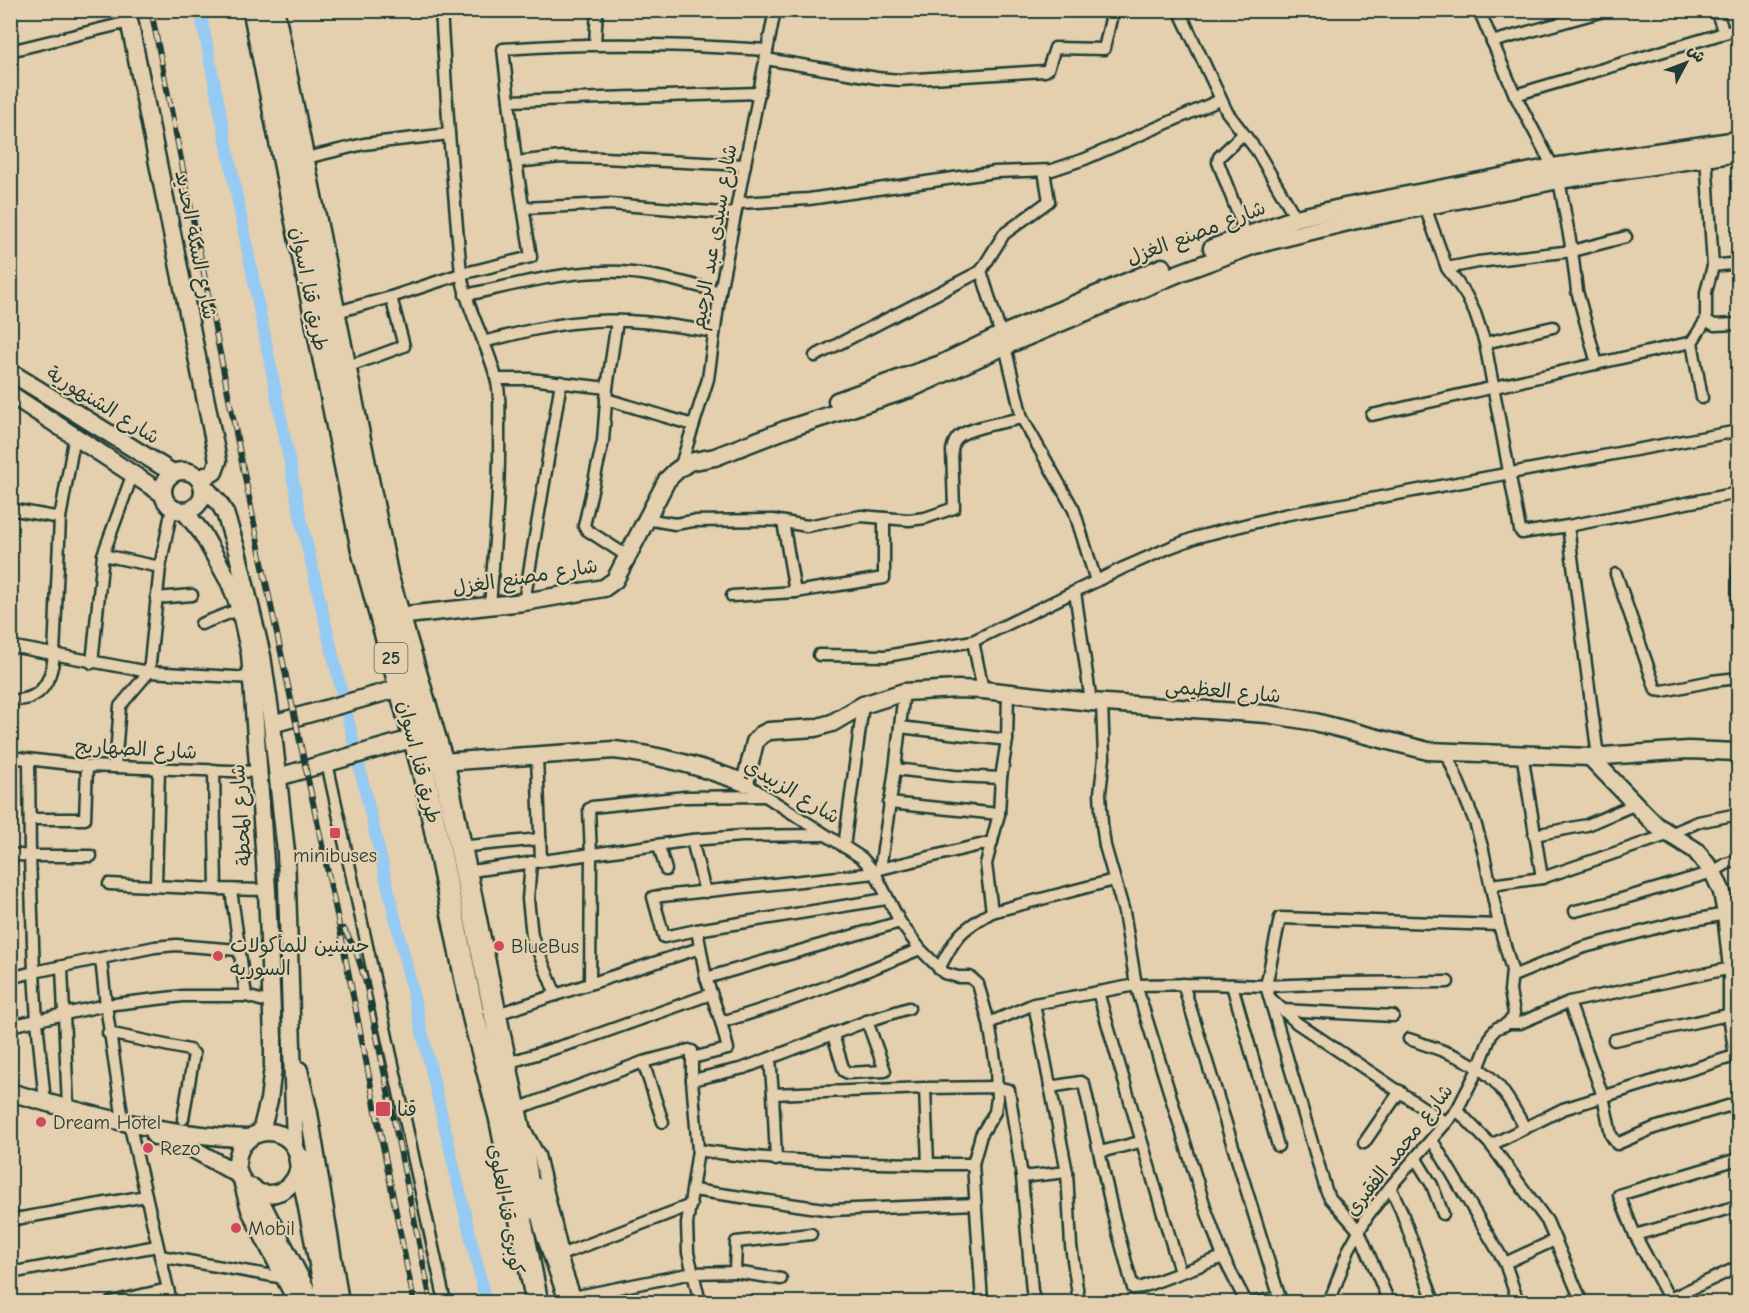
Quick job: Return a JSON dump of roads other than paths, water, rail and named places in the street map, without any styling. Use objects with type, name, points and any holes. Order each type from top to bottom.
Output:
[{"type":"highway","name":"طريق قنا, اسوان","points":[[254,10],[362,548],[424,774],[474,1019],[510,1116],[526,1167],[534,1232],[550,1302]]},
{"type":"highway","name":"طريق قنا, اسوان","points":[[273,10],[387,576],[442,762],[494,1015],[504,1064],[537,1302]]},
{"type":"highway","name":"كوبرى قنا العلوى","points":[[510,1116],[495,1126],[492,1145],[523,1302]]},
{"type":"highway","points":[[297,1152],[328,1302]]},
{"type":"highway","name":"كوبرى قنا العلوى","points":[[526,1167],[534,1183],[546,1230],[577,1300]]},
{"type":"highway","points":[[245,1182],[310,1302]]},
{"type":"street","points":[[441,10],[448,134],[461,274],[465,295],[497,379],[499,397],[500,477],[490,607]]},
{"type":"street","points":[[595,43],[597,10]]},
{"type":"street","name":"شارع سيدى عبد الرحيم","points":[[680,468],[708,379],[720,292],[775,10]]},
{"type":"street","points":[[333,313],[461,274],[531,257],[516,162],[503,49],[595,43],[713,46],[900,80],[1045,71],[1048,69],[1055,48],[1104,49],[1113,10]]},
{"type":"street","points":[[1179,10],[1220,100],[1257,151],[1298,225]]},
{"type":"street","points":[[1479,10],[1515,95],[1556,173],[1572,251],[1576,291],[1597,364]]},
{"type":"street","points":[[1492,42],[1607,10]]},
{"type":"street","points":[[1716,10],[1724,33]]},
{"type":"street","points":[[10,51],[128,16]]},
{"type":"street","name":"شارع السكة الحديد","points":[[128,16],[218,461],[214,472],[201,482]]},
{"type":"street","points":[[1515,95],[1738,29]]},
{"type":"street","points":[[509,100],[759,93]]},
{"type":"street","points":[[523,208],[610,204],[737,209],[994,172],[1044,171],[1085,159],[1220,100]]},
{"type":"street","points":[[302,159],[364,144],[448,134]]},
{"type":"street","points":[[1244,134],[1219,157],[1218,162],[1246,235]]},
{"type":"street","name":"شارع مصنع الغزل","points":[[1003,340],[1164,267],[1246,235],[1556,173],[1738,140]]},
{"type":"street","name":"شارع مصنع الغزل","points":[[398,616],[490,607],[604,588],[615,580],[667,480],[680,468],[698,459],[715,445],[909,376],[1298,225],[1425,207],[1556,173],[1738,153]]},
{"type":"street","points":[[1702,398],[1692,342],[1706,320],[1706,292],[1713,266],[1706,156]]},
{"type":"street","points":[[516,162],[582,157],[745,165]]},
{"type":"street","points":[[815,356],[981,271],[1004,234],[1049,201],[1044,171]]},
{"type":"street","points":[[1425,207],[1447,268],[1466,295],[1485,343],[1508,473],[1522,533],[1738,493]]},
{"type":"street","points":[[1447,268],[1572,251],[1626,237]]},
{"type":"street","points":[[1713,266],[1738,263]]},
{"type":"street","points":[[981,271],[1003,340],[1022,418],[1074,510],[1096,580]]},
{"type":"street","points":[[465,295],[569,275],[604,272],[648,275],[720,292]]},
{"type":"street","points":[[344,368],[404,346],[391,297]]},
{"type":"street","points":[[1706,320],[1714,325],[1738,324]]},
{"type":"street","points":[[483,342],[548,327],[583,322],[617,321],[714,332]]},
{"type":"street","points":[[617,321],[606,394],[600,460],[584,526],[627,556]]},
{"type":"street","points":[[1485,343],[1553,327]]},
{"type":"street","points":[[1372,415],[1692,342]]},
{"type":"street","name":"شارع الشنهورية","points":[[10,372],[173,474]]},
{"type":"street","points":[[497,379],[561,382],[606,394],[693,425]]},
{"type":"street","points":[[524,602],[561,382]]},
{"type":"street","name":"شارع الشنهورية","points":[[10,394],[133,473],[173,504]]},
{"type":"street","points":[[646,519],[675,524],[693,521],[736,520],[783,522],[807,526],[861,516],[909,520],[925,518],[954,508],[952,450],[958,437],[967,432],[1022,418]]},
{"type":"street","points":[[819,655],[886,656],[973,641],[1096,580],[1171,547],[1227,529],[1284,515],[1738,431]]},
{"type":"street","points":[[10,700],[21,701],[33,697],[49,680],[54,655],[60,518],[75,435]]},
{"type":"street","points":[[115,766],[120,706],[149,672],[160,567],[173,504],[164,484],[173,474],[184,471],[195,475],[201,482],[203,496],[200,502],[190,510],[173,504]]},
{"type":"street","points":[[92,663],[104,555],[133,473]]},
{"type":"street","name":"شارع المحطة","points":[[201,482],[225,513],[237,551],[262,656],[272,724],[286,852],[291,1039],[297,1152]]},
{"type":"street","name":"شارع المحطة","points":[[173,504],[202,533],[217,557],[240,609],[248,643],[267,890],[273,1067],[269,1100],[255,1135]]},
{"type":"street","points":[[10,508],[60,518]]},
{"type":"street","points":[[732,596],[795,592],[884,578],[884,518]]},
{"type":"street","points":[[783,522],[795,592]]},
{"type":"street","points":[[1491,1145],[1563,1109],[1738,1056],[1726,914],[1722,892],[1713,872],[1695,850],[1646,816],[1594,757],[1568,526]]},
{"type":"street","points":[[104,555],[160,567]]},
{"type":"street","points":[[1738,568],[1738,629]]},
{"type":"street","points":[[1616,574],[1656,690],[1663,692],[1712,681],[1738,678]]},
{"type":"street","points":[[1075,592],[1097,702],[1104,758],[1100,793],[1102,824],[1114,880],[1124,912],[1136,985],[1189,1159],[1223,1257],[1246,1302]]},
{"type":"street","points":[[156,598],[192,594]]},
{"type":"street","points":[[201,624],[240,609]]},
{"type":"street","points":[[973,641],[983,690]]},
{"type":"street","points":[[10,646],[149,672],[252,678]]},
{"type":"street","points":[[272,724],[400,688]]},
{"type":"street","name":"شارع العظيمى","points":[[744,783],[755,742],[769,731],[814,728],[832,723],[863,705],[904,692],[957,689],[1267,714],[1315,722],[1428,751],[1594,757],[1688,750],[1738,752]]},
{"type":"street","points":[[877,871],[896,770],[904,692]]},
{"type":"street","points":[[992,912],[986,864],[999,814],[1001,778],[1007,740],[1008,693]]},
{"type":"street","points":[[844,847],[863,705]]},
{"type":"street","points":[[900,727],[1007,740]]},
{"type":"street","points":[[278,777],[415,738]]},
{"type":"street","name":"شارع الزبيدي","points":[[442,762],[595,750],[634,752],[700,767],[744,783],[862,858],[877,871],[886,899],[900,922],[920,949],[939,969]]},
{"type":"street","points":[[1446,752],[1480,836],[1499,925],[1513,976],[1510,991],[1514,1013],[1510,1023],[1520,1023],[1569,1002],[1732,968]]},
{"type":"street","points":[[1522,753],[1542,878]]},
{"type":"street","points":[[537,756],[540,839],[528,899],[532,936],[556,995]]},
{"type":"street","name":"شارع الصهاريج","points":[[10,757],[87,766],[259,772]]},
{"type":"street","points":[[29,760],[34,972],[45,1102]]},
{"type":"street","points":[[327,763],[445,1302]]},
{"type":"street","points":[[30,819],[85,819],[87,766]]},
{"type":"street","points":[[156,885],[159,768]]},
{"type":"street","points":[[214,770],[216,889]]},
{"type":"street","points":[[896,770],[1001,778]]},
{"type":"street","points":[[590,984],[591,855],[588,811],[592,807],[685,797],[763,796]]},
{"type":"street","points":[[890,803],[999,814]]},
{"type":"street","points":[[1534,835],[1587,825],[1636,804]]},
{"type":"street","points":[[1491,885],[1542,878],[1670,834],[1698,822],[1738,814]]},
{"type":"street","points":[[464,872],[692,840],[742,836],[825,835]]},
{"type":"street","points":[[459,847],[540,839]]},
{"type":"street","points":[[692,840],[705,892]]},
{"type":"street","points":[[886,899],[697,930],[664,938],[653,897],[877,871],[992,842]]},
{"type":"street","points":[[659,846],[666,870]]},
{"type":"street","points":[[10,854],[92,856]]},
{"type":"street","points":[[1575,911],[1713,872],[1738,860]]},
{"type":"street","points":[[982,1302],[973,1164],[981,1135],[995,1112],[997,1087],[993,1044],[978,984],[965,976],[951,976],[939,969],[955,939],[962,931],[992,912],[1114,880]]},
{"type":"street","points":[[109,884],[267,890]]},
{"type":"street","points":[[231,890],[246,996]]},
{"type":"street","points":[[1513,976],[1581,948],[1671,924],[1726,914]]},
{"type":"street","points":[[1389,1302],[1359,1231],[1330,1198],[1326,1190],[1266,986],[1280,918],[1499,925]]},
{"type":"street","points":[[706,978],[900,922]]},
{"type":"street","points":[[692,1058],[728,1049],[706,978],[697,930]]},
{"type":"street","points":[[10,978],[127,952],[176,945],[238,950]]},
{"type":"street","points":[[494,1015],[700,948]]},
{"type":"street","points":[[721,1022],[784,1003],[920,949]]},
{"type":"street","points":[[101,959],[108,1032],[127,1126],[171,1302]]},
{"type":"street","points":[[62,967],[68,1108]]},
{"type":"street","points":[[989,1023],[1034,1004],[1136,985],[1266,986],[1448,982]]},
{"type":"street","points":[[1184,984],[1280,1300],[1256,1302]]},
{"type":"street","points":[[1232,985],[1278,1146]]},
{"type":"street","points":[[1098,992],[1140,1142],[1180,1272]]},
{"type":"street","points":[[504,1064],[585,1039],[711,994]]},
{"type":"street","points":[[10,1026],[106,1005],[183,996],[246,996],[271,1003]]},
{"type":"street","points":[[1270,998],[1298,1023],[1446,1123]]},
{"type":"street","points":[[1569,1002],[1603,1096],[1611,1135],[1617,1144],[1654,1128],[1738,1103]]},
{"type":"street","points":[[1034,1004],[1066,1172],[1071,1246],[1079,1302]]},
{"type":"street","points":[[1614,1040],[1734,1007]]},
{"type":"street","points":[[692,1080],[744,1068],[867,1020],[909,1008]]},
{"type":"street","points":[[1283,1010],[1393,1016]]},
{"type":"street","points":[[833,1035],[844,1071],[848,1074],[885,1071],[867,1020]]},
{"type":"street","name":"شارع محمد الفقيرى","points":[[1326,1302],[1332,1295],[1341,1268],[1359,1231],[1390,1187],[1457,1110],[1478,1069],[1494,1030],[1510,1023]]},
{"type":"street","points":[[108,1032],[193,1052],[195,1057],[183,1119]]},
{"type":"street","name":"شارع المحطة","points":[[291,1039],[309,1113],[340,1302]]},
{"type":"street","points":[[1409,1039],[1457,1056],[1490,1077],[1504,1092],[1525,1128]]},
{"type":"street","points":[[700,1302],[693,1273],[687,1239],[698,1150],[692,1051],[643,1062],[510,1116],[530,1137],[539,1155],[563,1254],[577,1300],[693,1273],[735,1272],[781,1279]]},
{"type":"street","points":[[770,1059],[776,1160]]},
{"type":"street","points":[[643,1062],[663,1122]]},
{"type":"street","points":[[1050,1087],[1081,1082],[1084,1084],[1110,1205],[1132,1287],[1136,1289],[1223,1257]]},
{"type":"street","points":[[773,1094],[925,1088],[997,1087],[1009,1090],[1022,1177],[1032,1291],[1035,1302]]},
{"type":"street","points":[[925,1088],[928,1164]]},
{"type":"street","points":[[1364,1143],[1400,1091]]},
{"type":"street","points":[[10,1092],[127,1126],[193,1149],[245,1182],[271,1194],[288,1187],[299,1172],[297,1152],[290,1139],[276,1132],[255,1135],[198,1135],[127,1126],[10,1104]]},
{"type":"street","points":[[1457,1110],[1491,1145],[1547,1221],[1582,1302]]},
{"type":"street","points":[[255,1135],[238,1152],[237,1164],[245,1182],[250,1210],[297,1302]]},
{"type":"street","points":[[1432,1140],[1505,1263],[1518,1302]]},
{"type":"street","points":[[1100,1152],[1140,1142]]},
{"type":"street","points":[[698,1150],[819,1163],[973,1164]]},
{"type":"street","points":[[1416,1159],[1432,1185],[1443,1214]]},
{"type":"street","points":[[1738,1159],[1619,1195],[1635,1235],[1668,1301],[1738,1267]]},
{"type":"street","points":[[1022,1177],[1066,1172]]},
{"type":"street","points":[[1390,1187],[1401,1210],[1434,1302]]},
{"type":"street","points":[[693,1190],[831,1210],[975,1204]]},
{"type":"street","points":[[10,1220],[146,1196]]},
{"type":"street","points":[[563,1254],[691,1206]]},
{"type":"street","points":[[1635,1235],[1738,1206]]},
{"type":"street","points":[[735,1272],[735,1244],[738,1240],[811,1234]]},
{"type":"street","points":[[1505,1263],[1555,1239]]},
{"type":"street","points":[[10,1273],[158,1251],[284,1278]]},
{"type":"street","points":[[1335,1288],[1341,1302]]},
{"type":"street","points":[[111,1302],[168,1289]]},
{"type":"waterway","points":[[200,10],[302,524],[486,1302]]},
{"type":"railway","points":[[151,10],[414,1302]]},
{"type":"railway","points":[[344,929],[356,951],[366,983],[431,1302]]},
{"type":"place","name":"minibuses","points":[[335,833]]},
{"type":"place","name":"BlueBus","points":[[499,946]]},
{"type":"place","name":"حسنين للمأكولات السوريه","points":[[218,956]]},
{"type":"place","name":"قنا","points":[[383,1109]]},
{"type":"place","name":"Dream Hotel","points":[[41,1122]]},
{"type":"place","name":"Rezo","points":[[148,1148]]},
{"type":"place","name":"Mobil","points":[[236,1228]]}]
